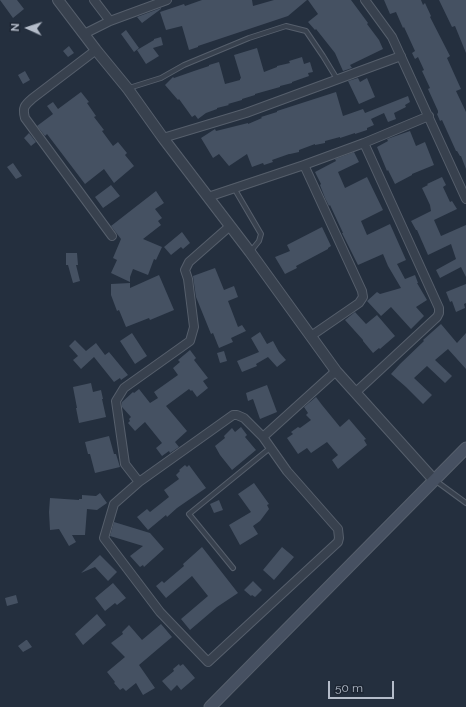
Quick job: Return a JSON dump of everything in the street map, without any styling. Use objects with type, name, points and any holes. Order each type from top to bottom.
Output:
[{"type":"main road","points":[[210,707],[466,448]]},
{"type":"street","points":[[58,0],[128,89],[163,138],[250,252],[336,371],[434,480]]},
{"type":"street","points":[[94,0],[110,21]]},
{"type":"street","points":[[84,34],[110,21],[167,0]]},
{"type":"street","points":[[366,0],[392,37],[466,199]]},
{"type":"street","points":[[96,50],[33,98],[26,104],[23,110],[25,118],[112,236]]},
{"type":"street","points":[[163,138],[246,113],[401,56]]},
{"type":"street","points":[[208,197],[304,165],[364,143],[429,116]]},
{"type":"street","points":[[356,392],[437,317],[439,313],[439,308],[364,143]]},
{"type":"street","points":[[304,165],[362,291],[362,297],[359,303],[310,336]]},
{"type":"street","points":[[139,482],[125,464],[116,401],[124,388],[190,341],[194,327],[188,279],[185,270],[189,262],[230,226]]},
{"type":"street","points":[[263,437],[336,371]]},
{"type":"street","points":[[233,415],[244,418],[263,437],[288,471],[338,529],[339,538],[338,542],[208,662],[160,612],[104,538],[114,504],[139,482],[233,415]]},
{"type":"lane","points":[[128,89],[161,78],[184,65],[250,38],[286,26],[306,31],[337,80]]},
{"type":"lane","points":[[234,188],[261,234],[259,240],[250,252]]},
{"type":"lane","points":[[233,568],[189,514],[271,447]]},
{"type":"lane","points":[[434,480],[466,503]]},
{"type":"building","points":[[0,0],[17,0],[24,9],[13,18]]},
{"type":"building","points":[[202,0],[252,0],[253,6],[274,0],[307,0],[288,16],[189,50],[182,26],[166,30],[160,12]]},
{"type":"building","points":[[308,0],[351,0],[368,23],[367,24],[379,40],[383,49],[350,65],[352,68],[343,71],[335,53],[316,29],[315,30],[308,22],[318,14]]},
{"type":"building","points":[[384,0],[421,0],[423,5],[425,3],[431,16],[430,17],[450,56],[447,58],[461,89],[456,91],[466,112],[466,169],[461,156],[456,151],[442,120],[440,121],[437,114],[438,111],[428,89],[430,88],[422,71],[424,70],[418,57],[415,59],[412,53],[415,51],[404,27],[403,28],[396,12],[390,14]]},
{"type":"building","points":[[439,0],[466,0],[466,53],[455,26],[452,27]]},
{"type":"building","points":[[161,8],[142,23],[137,17]]},
{"type":"building","points":[[126,30],[139,48],[134,52],[121,34]]},
{"type":"building","points":[[161,37],[163,45],[153,48],[159,56],[146,64],[137,50],[154,39]]},
{"type":"building","points":[[69,46],[74,53],[68,57],[63,51]]},
{"type":"building","points":[[257,48],[264,72],[302,57],[304,64],[310,62],[313,72],[308,73],[309,76],[292,83],[255,94],[228,104],[229,105],[217,108],[198,119],[195,115],[192,117],[179,99],[178,100],[165,85],[173,77],[174,78],[219,62],[225,84],[240,80],[241,78],[234,55]]},
{"type":"building","points":[[25,71],[30,80],[23,84],[18,75]]},
{"type":"building","points":[[358,78],[360,82],[367,78],[375,97],[359,104],[348,81]]},
{"type":"building","points":[[81,92],[89,102],[87,103],[96,116],[94,117],[104,130],[102,131],[113,146],[118,142],[127,153],[125,155],[134,166],[114,183],[104,169],[85,184],[47,134],[45,136],[37,126],[53,114],[47,106],[53,102],[58,109]]},
{"type":"building","points":[[336,92],[343,116],[363,109],[365,113],[408,96],[410,102],[405,105],[406,107],[394,113],[396,119],[388,122],[384,113],[371,119],[374,125],[367,128],[367,130],[325,141],[325,143],[315,144],[299,150],[299,152],[272,160],[273,162],[264,165],[263,163],[252,167],[247,154],[229,166],[219,154],[213,158],[201,138],[215,129],[216,131],[248,124],[277,111]]},
{"type":"building","points":[[410,131],[416,146],[425,142],[434,165],[412,174],[395,184],[388,170],[387,171],[377,147],[388,141],[387,139]]},
{"type":"building","points":[[29,133],[36,142],[31,146],[24,138]]},
{"type":"building","points":[[354,152],[359,162],[338,172],[345,188],[367,177],[383,210],[361,221],[367,235],[390,224],[406,260],[397,264],[405,279],[415,275],[417,283],[427,300],[416,307],[424,316],[411,329],[391,307],[381,316],[367,301],[377,292],[380,294],[401,288],[383,254],[358,265],[330,205],[329,206],[325,198],[320,185],[321,184],[315,172],[336,161],[335,159]]},
{"type":"building","points":[[13,163],[22,176],[16,179],[7,167]]},
{"type":"building","points":[[442,177],[446,185],[443,187],[450,202],[452,201],[457,209],[434,220],[441,236],[466,225],[466,277],[461,267],[440,278],[436,270],[456,259],[451,244],[428,255],[417,230],[411,221],[431,211],[430,205],[422,188]]},
{"type":"building","points":[[111,185],[120,196],[103,208],[95,197]]},
{"type":"building","points":[[156,191],[164,203],[155,209],[162,218],[158,221],[161,225],[143,239],[162,247],[156,260],[154,259],[148,275],[133,269],[130,282],[111,273],[117,260],[113,258],[121,239],[111,226]]},
{"type":"building","points":[[322,227],[331,246],[285,274],[275,257],[290,251],[287,245]]},
{"type":"building","points":[[182,232],[190,243],[183,249],[181,247],[171,255],[164,247]]},
{"type":"building","points":[[66,253],[77,253],[78,265],[76,265],[80,281],[73,283],[68,265],[66,265]]},
{"type":"building","points":[[215,268],[224,290],[234,286],[238,297],[228,301],[238,327],[242,325],[246,331],[231,338],[233,342],[219,348],[213,333],[211,334],[196,297],[193,276]]},
{"type":"building","points":[[159,275],[174,310],[150,320],[149,318],[126,327],[119,310],[117,311],[111,295],[111,284],[130,283],[130,288]]},
{"type":"building","points":[[466,284],[465,308],[456,312],[452,301],[450,302],[446,292]]},
{"type":"building","points":[[355,312],[366,324],[377,315],[395,336],[373,353],[345,320]]},
{"type":"building","points":[[441,324],[457,343],[466,333],[466,369],[448,349],[435,360],[452,376],[445,383],[427,366],[414,378],[432,395],[423,404],[391,374],[424,341],[423,340]]},
{"type":"building","points":[[260,332],[267,344],[273,341],[279,352],[286,360],[277,367],[268,357],[256,364],[257,366],[242,372],[237,361],[259,352],[251,338]]},
{"type":"building","points":[[132,333],[147,356],[135,364],[120,341]]},
{"type":"building","points":[[75,340],[86,351],[96,343],[105,355],[109,352],[128,375],[121,380],[120,378],[114,382],[94,357],[81,369],[73,360],[78,356],[69,346]]},
{"type":"building","points":[[190,350],[196,358],[194,360],[208,378],[203,381],[208,388],[197,397],[192,390],[191,391],[189,389],[166,406],[187,431],[175,442],[179,447],[162,456],[156,448],[162,443],[145,422],[135,431],[128,423],[131,417],[122,407],[122,402],[133,392],[134,393],[139,389],[150,403],[158,398],[154,392],[178,375],[173,368],[180,362],[178,360]]},
{"type":"building","points":[[224,351],[227,361],[220,363],[217,353]]},
{"type":"building","points":[[91,383],[93,392],[101,390],[106,417],[79,423],[73,387]]},
{"type":"building","points":[[267,385],[277,412],[260,419],[253,399],[248,401],[246,393]]},
{"type":"building","points":[[316,397],[340,427],[349,419],[366,439],[364,440],[367,445],[338,469],[332,460],[338,455],[327,442],[311,453],[307,448],[298,454],[287,438],[293,434],[291,432],[298,427],[300,428],[311,420],[306,415],[308,413],[304,407]]},
{"type":"building","points":[[241,427],[247,435],[245,437],[256,450],[232,470],[215,446],[225,438],[224,436],[232,428],[235,432]]},
{"type":"building","points":[[109,436],[114,454],[116,454],[120,467],[95,473],[85,442]]},
{"type":"building","points":[[185,465],[187,467],[189,465],[206,488],[177,508],[167,517],[166,515],[148,530],[137,517],[147,509],[150,512],[169,497],[164,490],[179,479],[176,475]]},
{"type":"building","points":[[254,483],[269,504],[267,505],[269,509],[260,521],[253,526],[258,534],[240,545],[229,525],[251,512],[238,494]]},
{"type":"building","points":[[100,493],[107,503],[97,510],[87,509],[85,535],[72,535],[76,542],[69,546],[59,529],[50,530],[50,498],[79,500],[82,499],[82,495],[96,496]]},
{"type":"building","points":[[219,500],[223,510],[214,513],[210,504]]},
{"type":"building","points":[[114,522],[150,533],[164,549],[144,567],[143,565],[140,567],[130,556],[143,546],[110,536]]},
{"type":"building","points":[[202,547],[238,593],[217,607],[190,630],[181,619],[208,596],[192,576],[166,598],[156,586],[162,581],[164,583],[184,566],[183,564]]},
{"type":"building","points":[[282,547],[294,557],[274,580],[263,570]]},
{"type":"building","points":[[100,555],[117,572],[108,581],[95,567],[81,573]]},
{"type":"building","points":[[253,581],[262,590],[255,597],[252,595],[251,596],[244,590]]},
{"type":"building","points":[[113,583],[126,598],[117,605],[115,603],[105,611],[95,598]]},
{"type":"building","points":[[16,595],[18,603],[7,606],[5,598]]},
{"type":"building","points":[[97,614],[106,625],[83,645],[75,634]]},
{"type":"building","points":[[161,624],[172,637],[139,665],[155,688],[143,695],[136,683],[126,691],[123,688],[120,690],[107,672],[125,657],[111,643],[123,634],[122,632],[129,625],[142,640]]},
{"type":"building","points":[[26,640],[32,647],[23,652],[18,646]]},
{"type":"building","points":[[179,664],[180,666],[183,664],[195,678],[181,690],[177,685],[171,691],[162,681],[174,671],[173,669]]}]
